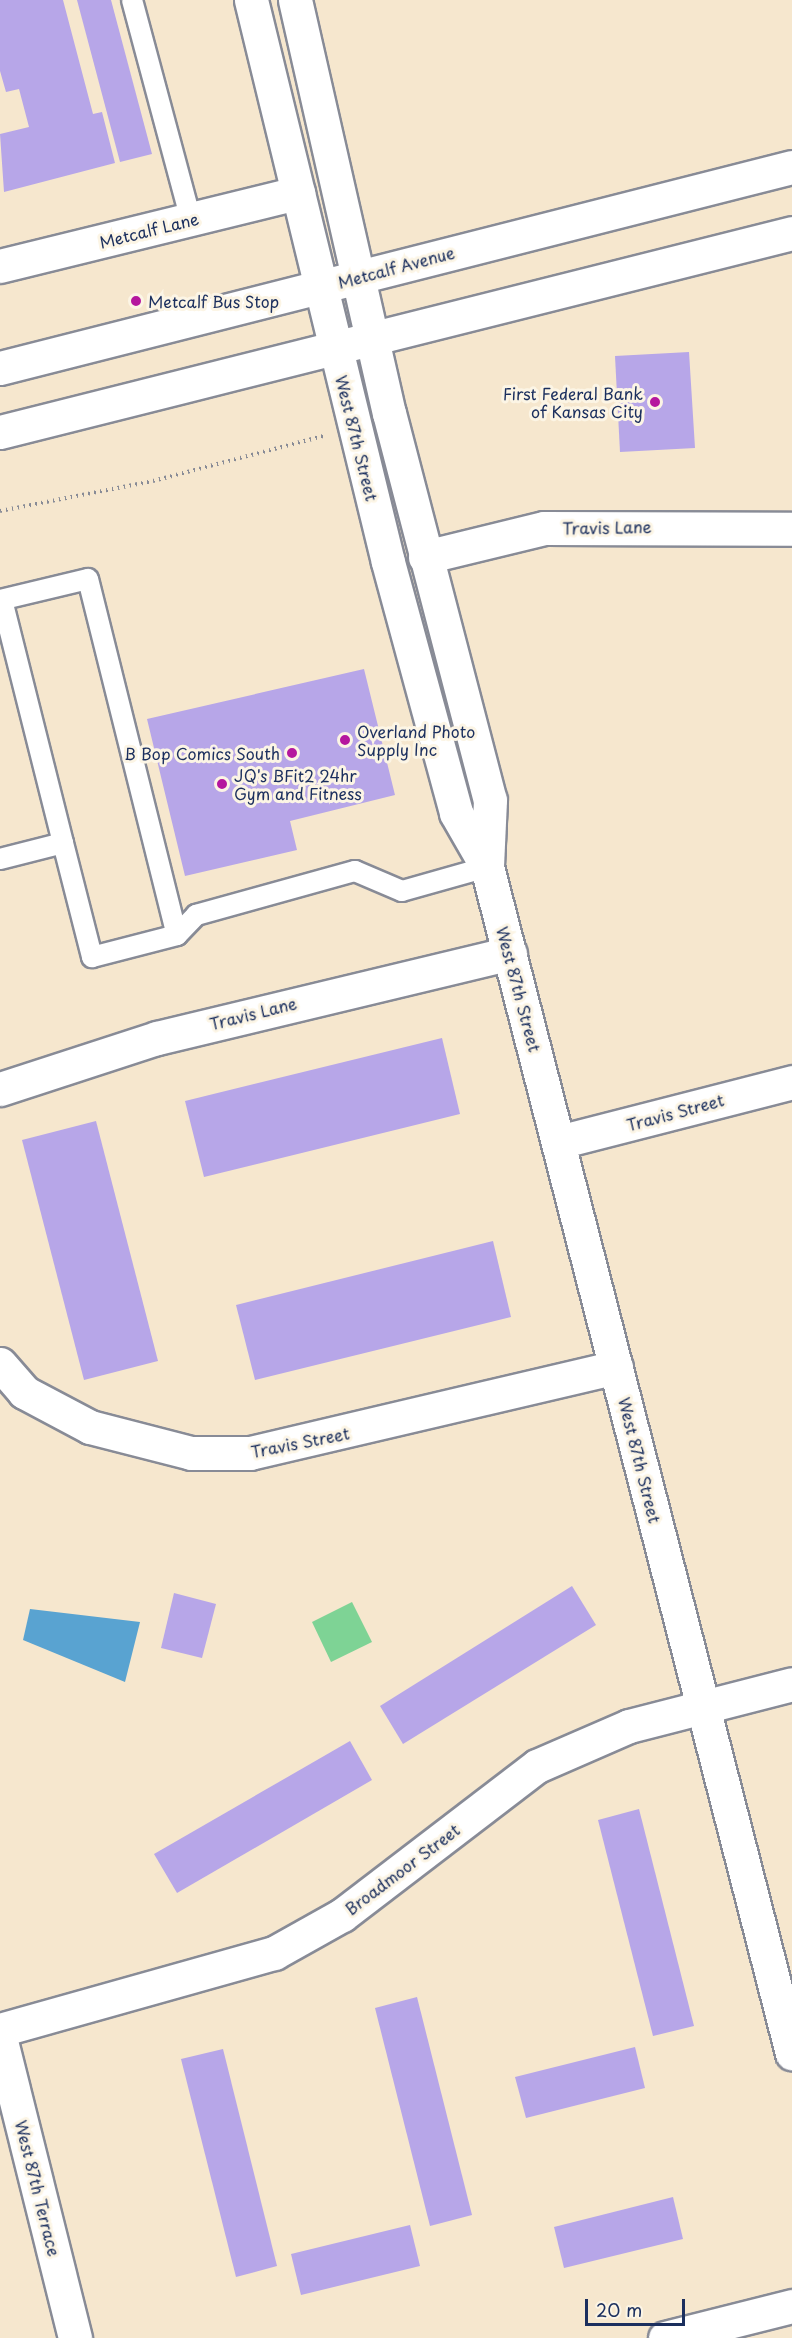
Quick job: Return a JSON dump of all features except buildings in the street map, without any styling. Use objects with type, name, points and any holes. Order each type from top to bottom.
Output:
[{"type":"street","name":"West 87th Street","points":[[251,0],[354,426],[456,813],[487,867],[510,952],[792,2053]]},
{"type":"street","name":"West 87th Street","points":[[295,0],[425,557],[490,800],[487,867]]},
{"type":"street","name":"Metcalf Avenue","points":[[0,368],[792,167]]},
{"type":"street","name":"Metcalf Lane","points":[[0,266],[298,193]]},
{"type":"street","points":[[0,432],[792,232]]},
{"type":"street","name":"Travis Lane","points":[[425,557],[544,528],[792,529]]},
{"type":"street","name":"Travis Lane","points":[[0,1089],[157,1038],[510,952]]},
{"type":"street","name":"Travis Street","points":[[559,1143],[792,1082]]},
{"type":"street","name":"Travis Street","points":[[0,1364],[24,1392],[90,1427],[192,1453],[250,1453],[616,1367]]},
{"type":"street","name":"Broadmoor Street","points":[[0,2030],[274,1953],[342,1916],[537,1767],[588,1740],[792,1684]]},
{"type":"street","name":"West 87th Terrace","points":[[0,2037],[75,2338]]},
{"type":"street","points":[[665,2338],[792,2306]]},
{"type":"lane","points":[[132,0],[191,220]]},
{"type":"lane","points":[[177,935],[88,579],[1,600],[92,957],[177,935],[196,915],[355,871],[402,891],[487,867]]},
{"type":"lane","points":[[0,860],[63,843]]},
{"type":"path","points":[[0,510],[153,481],[354,426]]},
{"type":"green space","points":[[352,1602],[372,1642],[331,1662],[312,1622]]},
{"type":"water","points":[[30,1609],[140,1622],[125,1682],[23,1640]]},
{"type":"place","name":"Metcalf Bus Stop","points":[[136,301]]},
{"type":"place","name":"First Federal Bank of Kansas City","points":[[655,402]]},
{"type":"place","name":"Overland Photo Supply Inc","points":[[345,740]]},
{"type":"place","name":"B Bop Comics South","points":[[292,753]]},
{"type":"place","name":"JQ's BFit2 24hr Gym and Fitness","points":[[222,784]]}]
